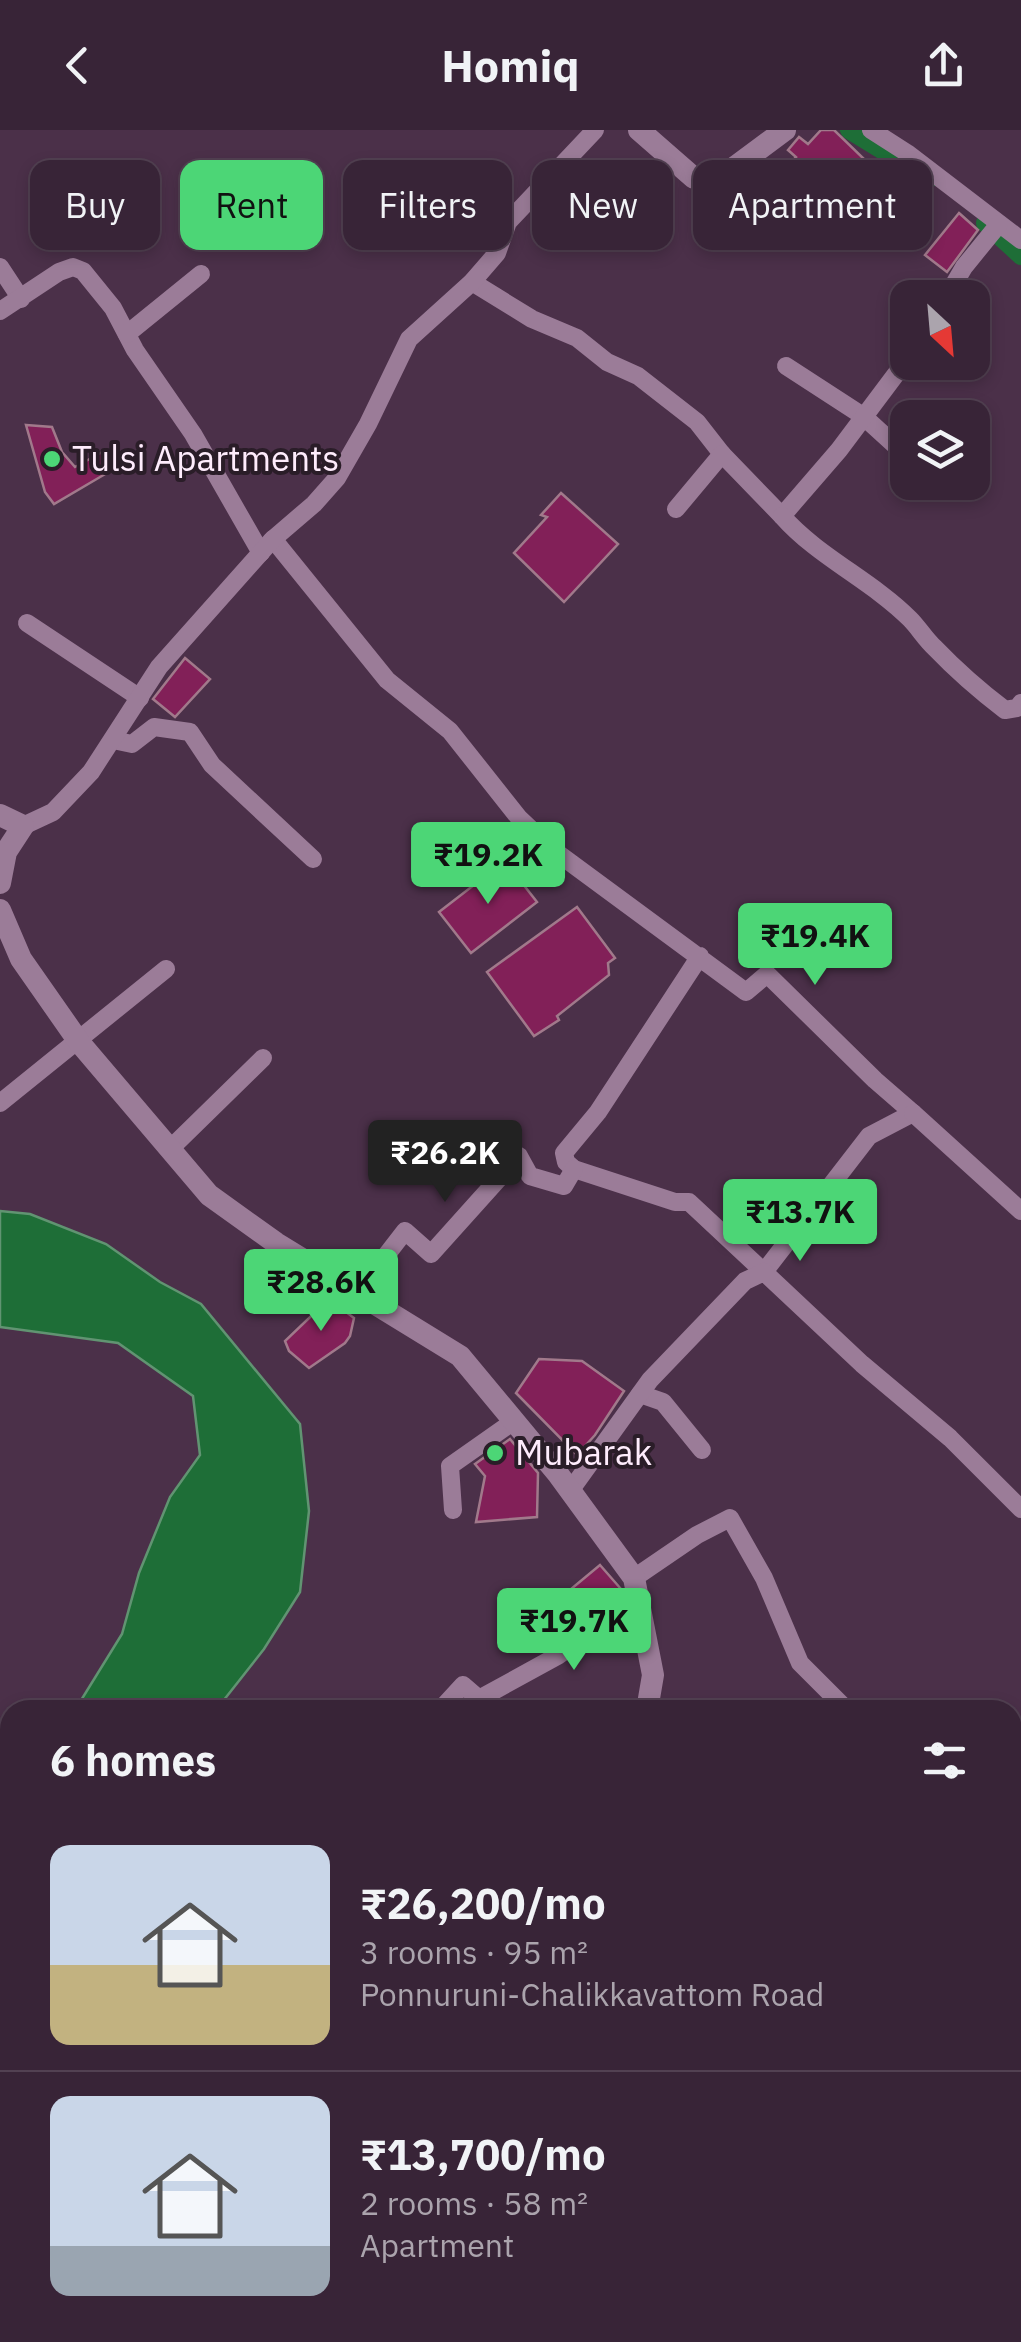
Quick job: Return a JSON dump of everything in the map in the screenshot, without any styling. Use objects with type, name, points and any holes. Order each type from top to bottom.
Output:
[{"type":"street","points":[[0,884],[6,852],[23,826],[53,812],[91,772],[159,667],[267,546],[337,478],[409,338],[472,282],[497,253],[508,222],[595,130]]},
{"type":"street","points":[[639,130],[694,178],[720,178],[785,130]]},
{"type":"street","points":[[871,130],[1021,240]]},
{"type":"street","points":[[956,280],[999,224]]},
{"type":"street","points":[[0,311],[58,272],[73,266],[82,271],[113,308],[267,546],[387,680],[450,730],[519,818],[552,849],[746,992],[766,974],[874,1080],[1021,1212]]},
{"type":"street","points":[[0,267],[21,299]]},
{"type":"street","points":[[127,334],[201,274]]},
{"type":"street","points":[[472,282],[532,319],[576,338],[608,362],[649,384],[697,422],[802,538],[862,579],[911,620],[932,646],[978,689],[1005,710],[1021,703]]},
{"type":"street","points":[[786,366],[862,416],[890,441]]},
{"type":"street","points":[[782,516],[839,450],[891,380]]},
{"type":"street","points":[[676,509],[722,454]]},
{"type":"street","points":[[27,623],[140,698]]},
{"type":"street","points":[[113,740],[132,744],[154,726],[190,732],[212,765],[313,859]]},
{"type":"street","points":[[0,816],[23,826]]},
{"type":"street","points":[[0,910],[22,960],[79,1042],[209,1194],[276,1243],[460,1356],[514,1421],[570,1491],[636,1588],[653,1675],[649,1700]]},
{"type":"street","points":[[700,956],[598,1112],[564,1153],[566,1162],[574,1170],[674,1202],[688,1202],[862,1364],[950,1438],[1021,1509]]},
{"type":"street","points":[[0,1103],[166,969]]},
{"type":"street","points":[[170,1149],[263,1058]]},
{"type":"street","points":[[570,1491],[640,1394],[709,1316],[745,1281],[764,1272],[869,1136],[913,1113]]},
{"type":"street","points":[[357,1293],[405,1231],[431,1254],[519,1156],[530,1176],[564,1186],[574,1170]]},
{"type":"street","points":[[640,1394],[663,1402],[702,1450]]},
{"type":"street","points":[[453,1510],[450,1466],[514,1421]]},
{"type":"street","points":[[491,1700],[559,1654],[696,1536],[730,1518],[764,1578],[800,1663],[837,1700]]},
{"type":"street","points":[[449,1700],[463,1685],[480,1700]]},
{"type":"shaded area","points":[[0,1211],[30,1214],[106,1244],[160,1282],[201,1304],[300,1424],[309,1511],[300,1592],[264,1649],[224,1700],[81,1700],[122,1634],[139,1573],[170,1497],[200,1455],[193,1396],[118,1343],[0,1327]]},
{"type":"building","points":[[821,130],[834,130],[863,158],[793,160],[796,157],[788,150],[799,137],[808,144]]},
{"type":"building","points":[[959,213],[978,230],[947,272],[925,255]]},
{"type":"building","name":"Tulsi Apartments","points":[[26,425],[52,427],[62,452],[75,467],[106,450],[112,470],[54,504],[45,492]]},
{"type":"building","points":[[561,493],[618,544],[564,602],[514,553],[547,517],[541,515]]},
{"type":"building","points":[[185,658],[210,679],[175,717],[153,699]]},
{"type":"building","points":[[505,861],[537,902],[471,953],[439,912]]},
{"type":"building","points":[[577,907],[615,958],[608,963],[609,975],[557,1016],[559,1020],[534,1036],[487,972]]},
{"type":"building","points":[[329,1299],[354,1318],[350,1336],[309,1368],[289,1351],[285,1341]]},
{"type":"building","points":[[539,1359],[582,1361],[624,1391],[577,1455],[516,1393]]},
{"type":"building","points":[[510,1439],[538,1473],[537,1517],[476,1522],[485,1476],[475,1464]]},
{"type":"building","points":[[600,1565],[621,1589],[572,1630],[547,1609]]},
{"type":"waterway","points":[[849,130],[898,160]]},
{"type":"waterway","points":[[985,223],[1021,256]]},
{"type":"place","name":"Tulsi Apartments","points":[[52,459]]},
{"type":"place","name":"Mubarak","points":[[495,1453]]}]
